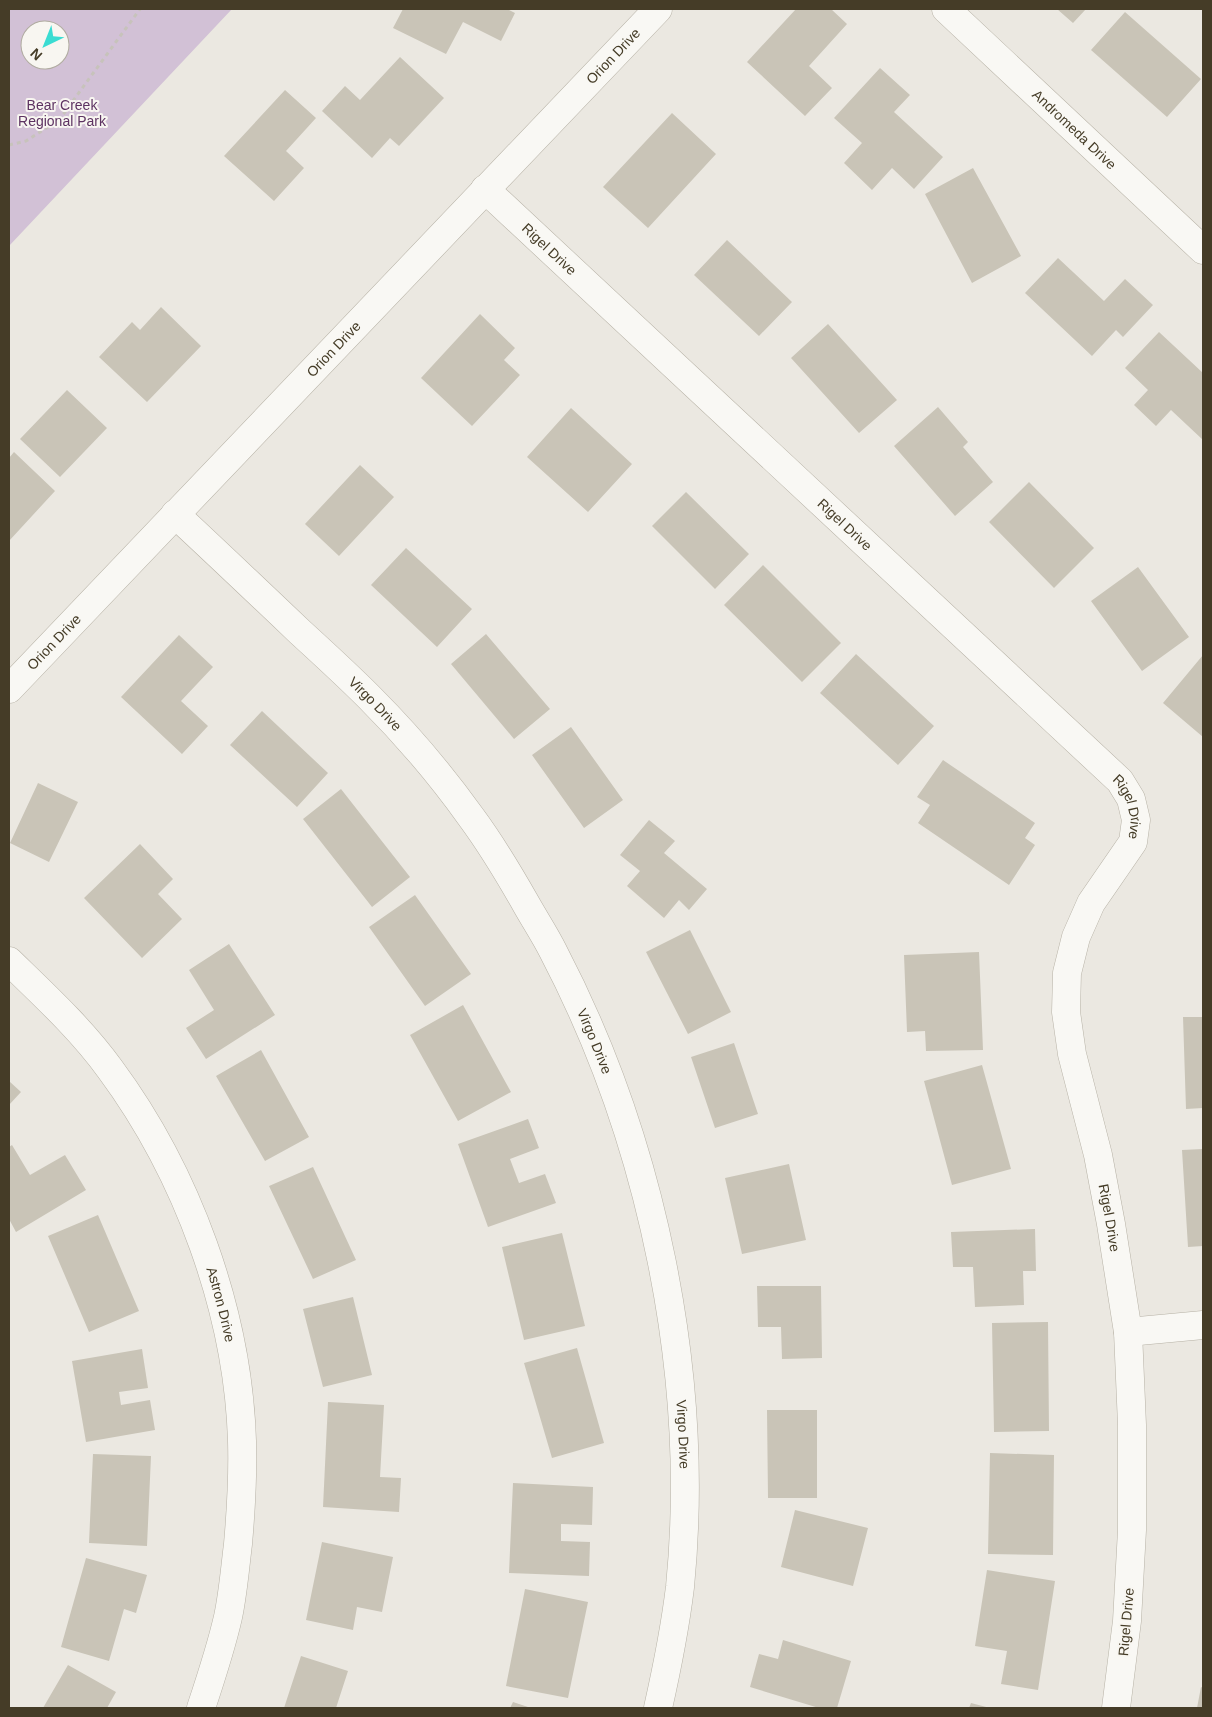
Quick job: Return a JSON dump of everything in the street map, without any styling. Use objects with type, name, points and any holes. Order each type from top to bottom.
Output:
[{"type":"street","name":"Orion Drive","points":[[9,689],[658,9]]},
{"type":"street","name":"Andromeda Drive","points":[[946,9],[1203,250]]},
{"type":"street","name":"Rigel Drive","points":[[485,189],[1120,781],[1131,799],[1136,820],[1134,842],[1091,903],[1076,937],[1067,973],[1066,1012],[1072,1054],[1098,1155],[1128,1332],[1132,1425],[1132,1530],[1127,1621],[1116,1708]]},
{"type":"street","name":"Virgo Drive","points":[[175,514],[370,698],[421,753],[472,818],[512,879],[553,952],[590,1031],[619,1103],[645,1192],[664,1273],[678,1364],[684,1437],[684,1512],[680,1588],[658,1708]]},
{"type":"street","name":"Astron Drive","points":[[9,961],[56,1006],[110,1069],[148,1129],[184,1195],[208,1256],[225,1318],[238,1388],[242,1440],[242,1502],[228,1616],[216,1664],[200,1708]]},
{"type":"street","points":[[1128,1332],[1203,1325]]},
{"type":"path","points":[[9,145],[26,141],[60,120],[140,9]]},
{"type":"green space","name":"Bear Creek Regional Park","points":[[9,9],[232,9],[9,246]]},
{"type":"building","points":[[403,9],[507,9],[515,13],[501,41],[463,22],[446,54],[393,28]]},
{"type":"building","points":[[796,9],[831,9],[847,24],[809,66],[832,88],[805,116],[747,62]]},
{"type":"building","points":[[1057,9],[1086,9],[1073,23]]},
{"type":"building","points":[[1125,12],[1201,79],[1167,117],[1091,50]]},
{"type":"building","points":[[400,57],[444,98],[399,146],[390,138],[372,158],[322,111],[345,86],[360,100]]},
{"type":"building","points":[[880,68],[910,95],[894,112],[943,157],[914,189],[892,168],[872,190],[844,163],[862,143],[834,118]]},
{"type":"building","points":[[285,90],[316,118],[286,151],[304,168],[274,201],[224,156]]},
{"type":"building","points":[[672,113],[716,154],[648,228],[603,187]]},
{"type":"building","points":[[973,168],[1021,256],[972,283],[925,194]]},
{"type":"building","points":[[727,240],[792,302],[759,336],[694,275]]},
{"type":"building","points":[[1058,258],[1104,301],[1125,279],[1153,305],[1123,337],[1116,330],[1092,356],[1025,293]]},
{"type":"building","points":[[161,307],[201,346],[147,402],[99,357],[132,322],[140,330]]},
{"type":"building","points":[[480,314],[515,348],[504,360],[520,375],[472,426],[421,378]]},
{"type":"building","points":[[828,324],[897,400],[859,433],[791,358]]},
{"type":"building","points":[[1159,332],[1203,373],[1203,440],[1171,410],[1156,426],[1134,405],[1148,390],[1125,368]]},
{"type":"building","points":[[67,390],[107,428],[60,477],[20,439]]},
{"type":"building","points":[[938,407],[968,442],[963,447],[993,482],[955,516],[894,446]]},
{"type":"building","points":[[571,408],[632,464],[588,512],[527,457]]},
{"type":"building","points":[[14,452],[55,491],[9,541],[9,458]]},
{"type":"building","points":[[360,465],[394,497],[339,556],[305,524]]},
{"type":"building","points":[[1029,482],[1094,548],[1054,588],[989,522]]},
{"type":"building","points":[[686,492],[749,554],[715,589],[652,526]]},
{"type":"building","points":[[406,548],[472,609],[437,647],[371,585]]},
{"type":"building","points":[[763,565],[841,643],[802,682],[724,605]]},
{"type":"building","points":[[1138,567],[1189,637],[1142,671],[1091,601]]},
{"type":"building","points":[[486,634],[550,709],[514,739],[451,664]]},
{"type":"building","points":[[179,635],[213,667],[181,701],[208,726],[182,754],[121,697]]},
{"type":"building","points":[[856,654],[934,726],[898,765],[820,693]]},
{"type":"building","points":[[1203,655],[1203,737],[1163,703]]},
{"type":"building","points":[[262,711],[328,773],[297,807],[230,745]]},
{"type":"building","points":[[571,727],[623,800],[584,828],[532,755]]},
{"type":"building","points":[[943,760],[1035,823],[1025,838],[1035,845],[1009,885],[918,823],[930,805],[917,797]]},
{"type":"building","points":[[38,783],[78,802],[49,862],[10,843]]},
{"type":"building","points":[[341,789],[410,877],[372,907],[303,819]]},
{"type":"building","points":[[649,820],[675,841],[664,853],[707,889],[689,910],[679,900],[664,918],[627,886],[640,871],[620,855]]},
{"type":"building","points":[[140,844],[173,879],[158,894],[182,919],[142,958],[84,898]]},
{"type":"building","points":[[415,895],[471,974],[425,1006],[369,927]]},
{"type":"building","points":[[690,930],[731,1012],[688,1034],[646,952]]},
{"type":"building","points":[[229,944],[275,1015],[206,1059],[186,1028],[214,1010],[189,970]]},
{"type":"building","points":[[979,952],[983,1050],[926,1051],[925,1031],[907,1032],[904,955]]},
{"type":"building","points":[[463,1005],[511,1092],[458,1121],[410,1035]]},
{"type":"building","points":[[1183,1017],[1203,1017],[1203,1108],[1186,1109]]},
{"type":"building","points":[[734,1043],[758,1114],[715,1128],[691,1057]]},
{"type":"building","points":[[261,1050],[309,1137],[265,1161],[216,1076]]},
{"type":"building","points":[[982,1065],[1011,1169],[952,1185],[924,1081]]},
{"type":"building","points":[[9,1081],[21,1092],[9,1105]]},
{"type":"building","points":[[528,1119],[539,1148],[510,1159],[519,1183],[545,1174],[556,1203],[488,1227],[458,1144]]},
{"type":"building","points":[[12,1145],[30,1175],[65,1155],[86,1190],[16,1232],[9,1219],[9,1147]]},
{"type":"building","points":[[1203,1149],[1203,1246],[1188,1247],[1182,1150]]},
{"type":"building","points":[[789,1164],[806,1240],[742,1254],[725,1178]]},
{"type":"building","points":[[313,1167],[356,1260],[313,1279],[269,1186]]},
{"type":"building","points":[[98,1215],[139,1311],[89,1332],[48,1236]]},
{"type":"building","points":[[1035,1229],[1036,1271],[1023,1271],[1024,1305],[975,1307],[973,1267],[953,1267],[951,1232]]},
{"type":"building","points":[[562,1233],[585,1326],[524,1340],[502,1247]]},
{"type":"building","points":[[757,1286],[821,1286],[822,1358],[782,1359],[781,1327],[758,1327]]},
{"type":"building","points":[[353,1297],[372,1375],[323,1387],[303,1309]]},
{"type":"building","points":[[1048,1322],[1049,1431],[994,1432],[992,1323]]},
{"type":"building","points":[[577,1348],[604,1443],[552,1458],[524,1363]]},
{"type":"building","points":[[142,1349],[148,1388],[119,1392],[121,1405],[150,1400],[155,1430],[86,1442],[72,1361]]},
{"type":"building","points":[[328,1402],[384,1405],[380,1477],[401,1478],[399,1512],[323,1507]]},
{"type":"building","points":[[767,1410],[817,1410],[817,1498],[768,1498]]},
{"type":"building","points":[[990,1453],[1054,1455],[1053,1555],[988,1554]]},
{"type":"building","points":[[93,1454],[151,1456],[147,1546],[89,1543]]},
{"type":"building","points":[[513,1483],[593,1487],[592,1525],[561,1524],[561,1541],[590,1542],[589,1576],[509,1573]]},
{"type":"building","points":[[795,1510],[868,1528],[853,1586],[781,1567]]},
{"type":"building","points":[[322,1542],[393,1557],[382,1612],[357,1607],[353,1630],[306,1620]]},
{"type":"building","points":[[86,1558],[147,1575],[136,1613],[124,1609],[109,1661],[61,1647]]},
{"type":"building","points":[[987,1570],[1055,1581],[1038,1690],[1001,1684],[1007,1651],[975,1646]]},
{"type":"building","points":[[525,1589],[588,1602],[568,1698],[506,1686]]},
{"type":"building","points":[[783,1640],[851,1661],[837,1708],[819,1708],[750,1687],[759,1654],[778,1659]]},
{"type":"building","points":[[301,1656],[348,1671],[336,1708],[284,1708]]},
{"type":"building","points":[[68,1665],[116,1692],[107,1708],[43,1708]]},
{"type":"building","points":[[1201,1687],[1203,1688],[1203,1708],[1197,1708]]},
{"type":"building","points":[[513,1702],[531,1708],[510,1708]]},
{"type":"building","points":[[971,1703],[990,1708],[969,1708]]}]
